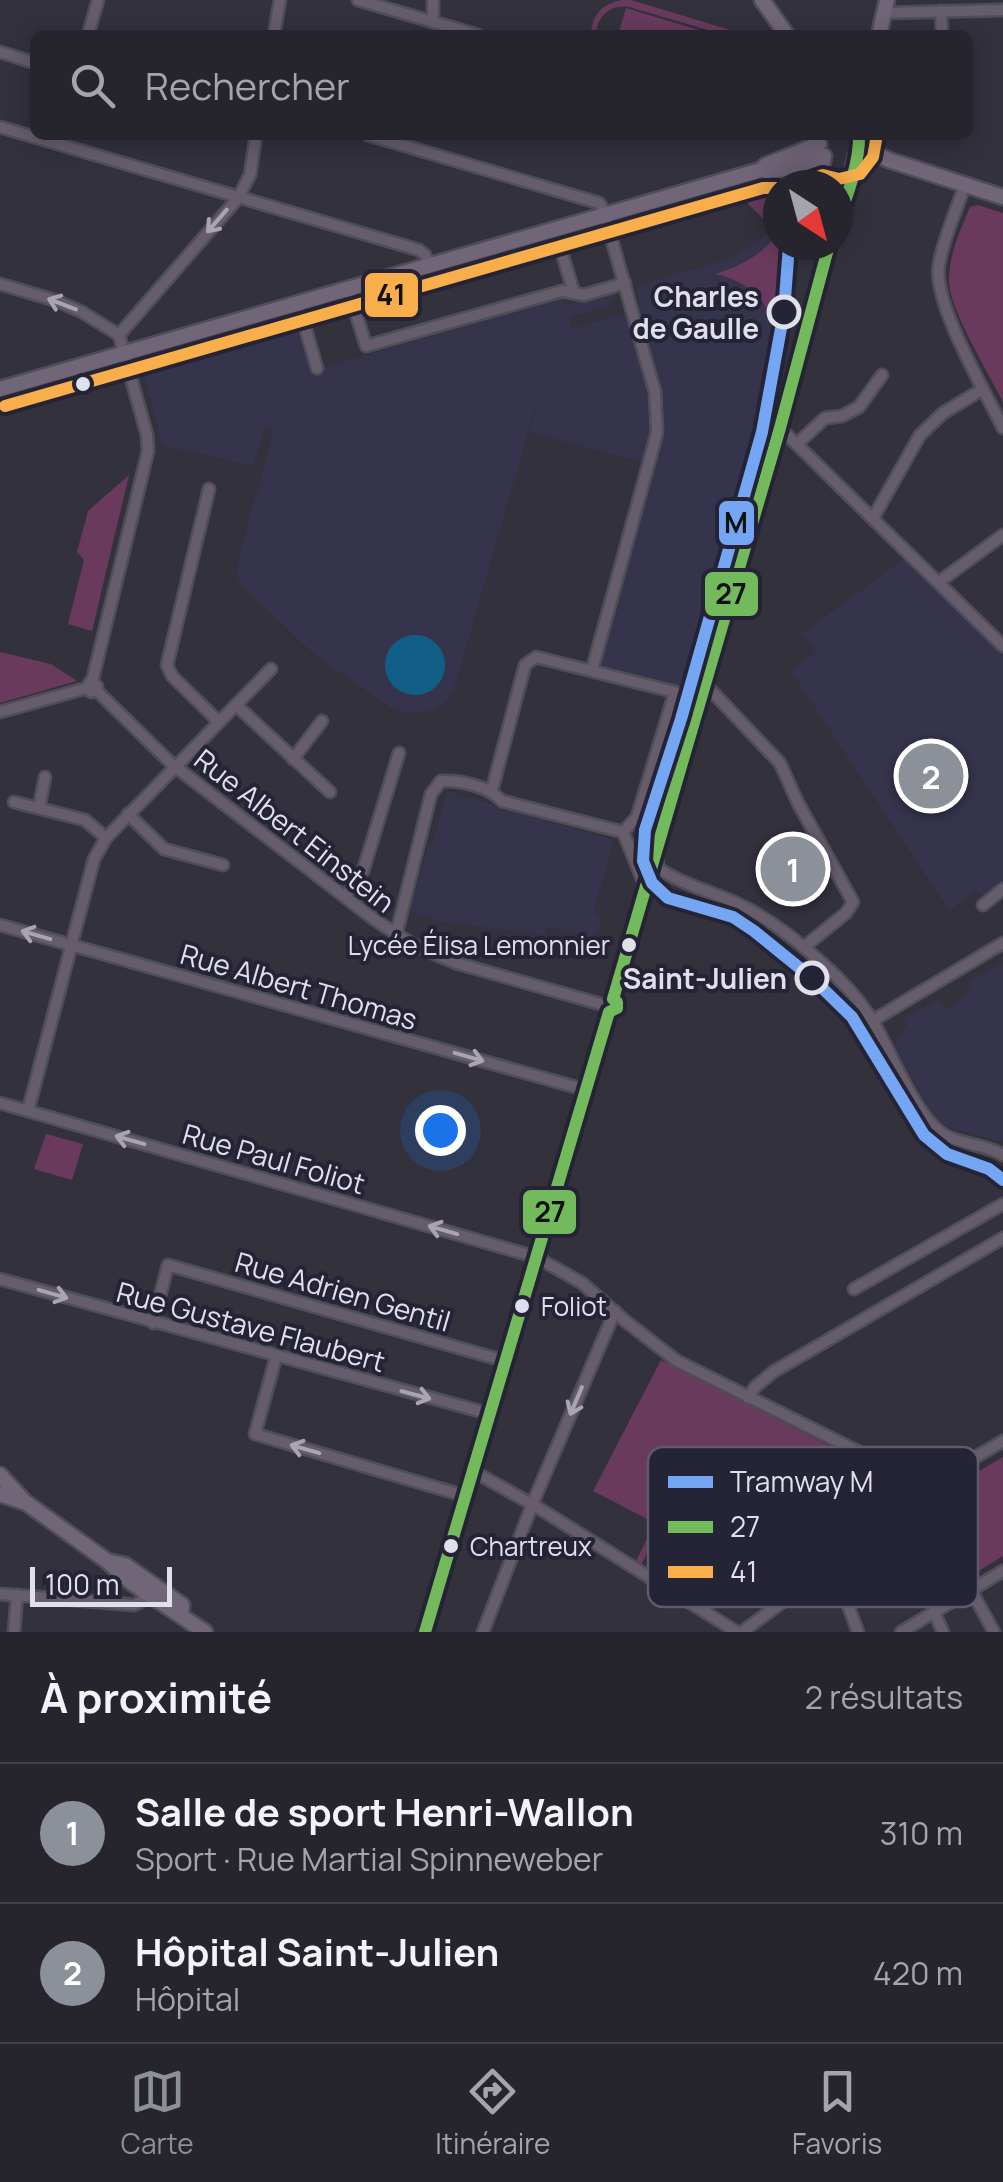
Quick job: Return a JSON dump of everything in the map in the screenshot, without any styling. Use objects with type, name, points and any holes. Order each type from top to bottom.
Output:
[{"type":"street","points":[[81,0],[98,2],[90,30]]},
{"type":"street","points":[[275,30],[280,0]]},
{"type":"street","points":[[358,0],[461,30]]},
{"type":"street","points":[[433,0],[433,22]]},
{"type":"street","points":[[762,0],[783,30]]},
{"type":"street","points":[[881,30],[890,6],[940,11],[1003,10]]},
{"type":"street","points":[[940,11],[942,30]]},
{"type":"street","points":[[0,52],[30,61]]},
{"type":"street","points":[[0,127],[30,136]]},
{"type":"street","points":[[44,140],[419,250],[426,255],[429,265]]},
{"type":"street","points":[[119,335],[238,198],[250,174],[255,140]]},
{"type":"street","points":[[385,140],[599,203],[604,215],[656,392],[656,432],[592,670]]},
{"type":"street","points":[[0,389],[761,170],[790,169],[819,141]]},
{"type":"street","points":[[819,141],[840,163],[858,146]]},
{"type":"street","points":[[819,141],[820,170]]},
{"type":"street","points":[[858,146],[1003,197]]},
{"type":"street","points":[[853,172],[858,146]]},
{"type":"street","points":[[966,184],[939,263],[939,292],[1003,428]]},
{"type":"street","points":[[562,254],[574,293]]},
{"type":"street","points":[[425,1632],[780,428],[824,260]]},
{"type":"street","points":[[0,284],[82,312],[119,335],[147,434],[148,451],[92,687],[0,712]]},
{"type":"street","points":[[348,288],[366,346],[562,290],[584,295],[626,286]]},
{"type":"street","points":[[298,303],[318,368]]},
{"type":"street","points":[[796,444],[826,418],[842,416],[858,407],[882,375]]},
{"type":"street","points":[[873,518],[920,435],[944,413],[984,389]]},
{"type":"street","points":[[780,428],[1003,646]]},
{"type":"street","points":[[209,490],[167,664],[172,676],[220,722]]},
{"type":"street","points":[[939,582],[1003,535]]},
{"type":"street","points":[[492,790],[525,666],[536,658],[675,692],[637,817],[623,832]]},
{"type":"street","points":[[28,1111],[94,859],[106,838],[128,814],[271,669]]},
{"type":"street","points":[[704,683],[780,763],[853,902],[846,913],[804,947]]},
{"type":"street","name":"Rue Albert Einstein","points":[[92,687],[176,767],[396,936],[456,963],[609,1005]]},
{"type":"street","points":[[236,705],[330,792]]},
{"type":"street","points":[[293,759],[322,721]]},
{"type":"street","points":[[344,897],[364,871],[399,752]]},
{"type":"street","points":[[39,808],[46,777]]},
{"type":"street","points":[[396,936],[434,787],[441,781],[492,790],[502,801],[623,832]]},
{"type":"street","points":[[14,802],[86,820],[106,838]]},
{"type":"street","points":[[128,814],[164,849],[223,865]]},
{"type":"street","points":[[623,832],[645,887]]},
{"type":"street","points":[[656,848],[658,868],[739,904],[804,947],[855,996],[936,1129],[1003,1155]]},
{"type":"street","points":[[984,905],[1003,889]]},
{"type":"street","name":"Rue Albert Thomas","points":[[0,925],[586,1090]]},
{"type":"street","points":[[872,1021],[1003,943]]},
{"type":"street","name":"Rue Paul Foliot","points":[[0,1104],[536,1257],[582,1283],[678,1361],[851,1447]]},
{"type":"street","points":[[854,1289],[1003,1204]]},
{"type":"street","points":[[748,1398],[755,1386],[773,1372],[1003,1238]]},
{"type":"street","name":"Rue Adrien Gentil","points":[[153,1323],[168,1264],[505,1362]]},
{"type":"street","name":"Rue Gustave Flaubert","points":[[0,1279],[490,1414]]},
{"type":"street","points":[[483,1632],[532,1504],[615,1311]]},
{"type":"street","points":[[276,1357],[255,1434],[466,1496]]},
{"type":"street","points":[[978,1456],[1003,1441]]},
{"type":"street","points":[[473,1470],[648,1576]]},
{"type":"street","points":[[0,1475],[25,1502],[147,1594],[205,1632]]},
{"type":"street","points":[[0,1494],[25,1502]]},
{"type":"street","points":[[107,1561],[124,1565],[182,1606],[181,1615]]},
{"type":"street","points":[[978,1586],[1003,1571]]},
{"type":"street","points":[[0,1594],[134,1605],[147,1594]]},
{"type":"street","points":[[14,1632],[17,1595]]},
{"type":"street","points":[[978,1603],[994,1632]]},
{"type":"street","points":[[699,1607],[739,1632],[774,1607]]},
{"type":"street","points":[[849,1607],[858,1632]]},
{"type":"street","points":[[901,1632],[942,1607]]},
{"type":"street","points":[[934,1612],[943,1632]]},
{"type":"shaded area","points":[[631,0],[729,30],[708,30],[629,7],[616,7],[606,13],[597,30],[592,30],[599,11],[609,4]]},
{"type":"shaded area","points":[[626,8],[699,30],[619,30]]},
{"type":"shaded area","points":[[763,182],[763,218],[749,205],[739,188]]},
{"type":"shaded area","points":[[978,205],[1003,213],[1003,402],[962,324],[949,281],[959,234],[970,207]]},
{"type":"shaded area","points":[[763,237],[763,250],[746,262],[717,273],[747,287],[774,319],[783,260],[795,260],[792,314],[775,401],[765,399],[773,359],[770,341],[768,373],[751,453],[683,692],[600,667],[656,466],[529,432],[557,332],[454,689],[444,703],[430,711],[406,713],[390,707],[315,655],[241,585],[238,561],[274,429],[266,427],[253,466],[162,445],[142,368],[294,322],[311,371],[563,298],[565,305],[620,289],[610,305],[569,318],[572,329],[640,309],[636,286],[740,254]],"holes":[[[420,635],[432,641],[409,695],[390,681],[388,653],[395,642]]]},
{"type":"shaded area","points":[[763,249],[763,260],[782,260],[777,319],[750,290],[715,274]]},
{"type":"shaded area","points":[[129,475],[92,631],[68,624],[84,560],[77,552],[88,511]]},
{"type":"shaded area","points":[[907,557],[1003,651],[1003,880],[985,895],[974,892],[949,910],[791,671],[816,652],[803,633]]},
{"type":"shaded area","points":[[0,652],[51,664],[77,681],[0,703]]},
{"type":"shaded area","points":[[447,791],[614,840],[594,910],[600,919],[599,931],[585,937],[548,926],[545,935],[442,922],[409,911]]},
{"type":"shaded area","points":[[1003,962],[1003,1139],[999,1141],[941,1123],[894,1047],[908,1023],[903,1019],[939,999],[945,1009],[970,994],[969,981]]},
{"type":"shaded area","points":[[46,1134],[83,1144],[72,1180],[34,1169]]},
{"type":"shaded area","points":[[661,1360],[831,1447],[648,1447],[648,1519],[593,1491]]},
{"type":"shaded area","points":[[1003,1457],[1003,1556],[978,1572],[978,1472]]},
{"type":"shaded area","points":[[648,1537],[648,1551],[641,1565],[636,1561]]},
{"type":"water","points":[[415,635],[436,644],[445,665],[436,686],[415,695],[394,686],[385,665],[394,644]]},
{"type":"tram line","name":"M","points":[[788,260],[784,312],[762,432],[681,719],[645,830],[643,861],[652,883],[668,898],[733,917],[812,978],[852,1017],[924,1135],[947,1154],[989,1169],[1003,1180]]},
{"type":"transit line","name":"27","points":[[853,177],[859,140]]},
{"type":"transit line","name":"41","points":[[853,176],[860,174],[873,157],[876,140]]},
{"type":"transit line","name":"41","points":[[5,406],[763,188]]},
{"type":"transit line","name":"27","points":[[425,1632],[609,1012],[617,1008],[613,999],[780,428],[825,260]]},
{"type":"place","name":"Charles de Gaulle","points":[[784,312]]},
{"type":"place","name":"Hôpital Saint-Julien","points":[[931,776]]},
{"type":"place","name":"Salle de sport Henri-Wallon","points":[[793,869]]},
{"type":"place","name":"Lycée Élisa Lemonnier","points":[[629,945]]},
{"type":"place","name":"Saint-Julien","points":[[812,978]]},
{"type":"place","name":"Foliot","points":[[522,1306]]},
{"type":"place","name":"Chartreux","points":[[451,1546]]}]
